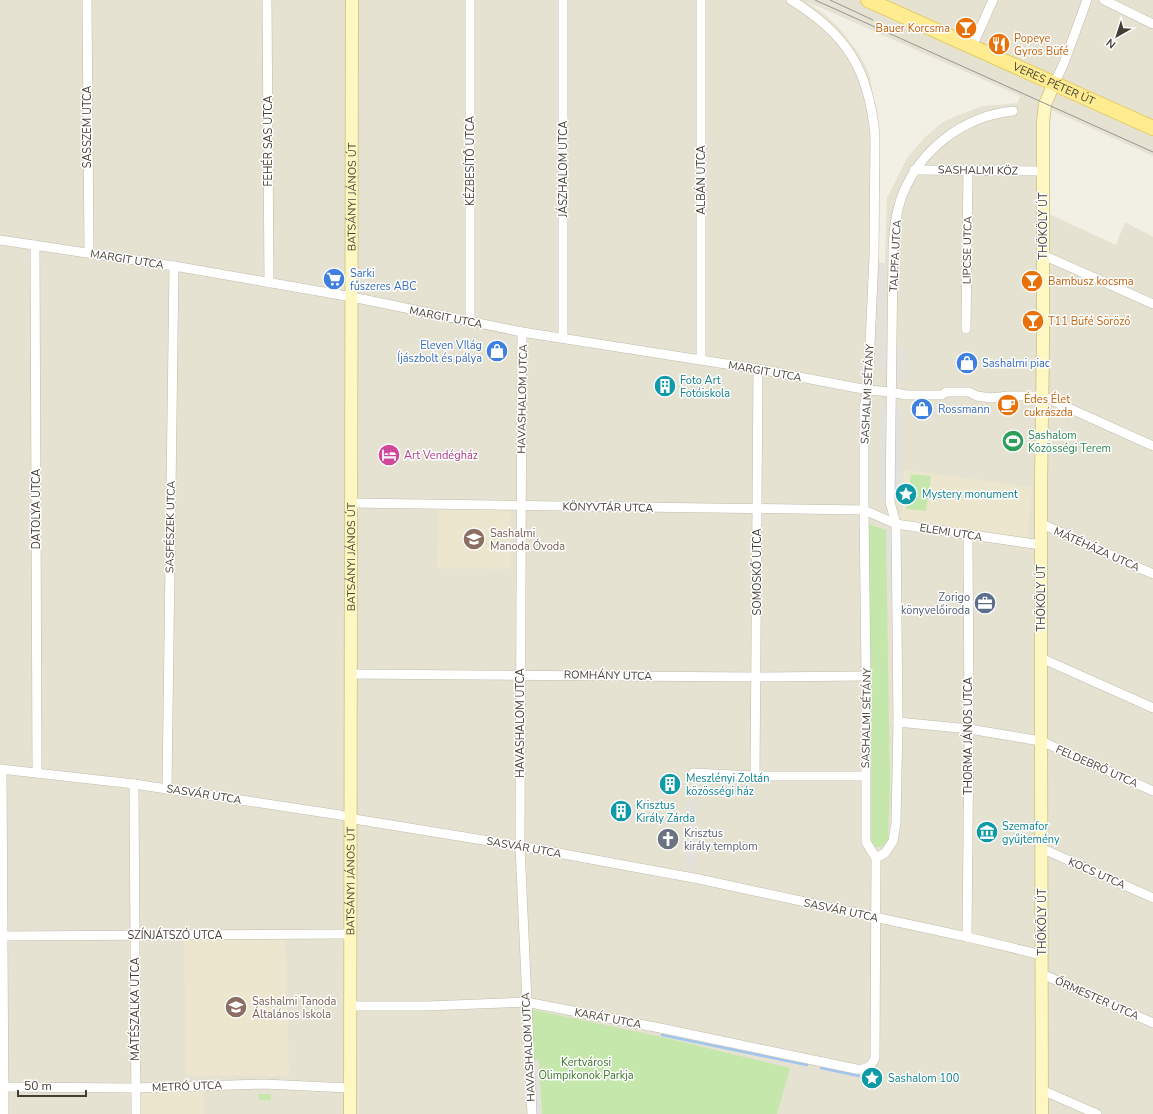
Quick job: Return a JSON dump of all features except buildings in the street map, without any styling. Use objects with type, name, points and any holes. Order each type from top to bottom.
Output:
[{"type":"main road","name":"VERES PÉTER ÚT","points":[[868,0],[1153,128]]},
{"type":"street","name":"SASSZEM UTCA","points":[[87,0],[88,253]]},
{"type":"street","name":"FEHÉR SAS UTCA","points":[[267,0],[269,283]]},
{"type":"street","name":"BATSÁNYI JÁNOS ÚT","points":[[350,1114],[352,0]]},
{"type":"street","name":"KÉZBESÍTŐ UTCA","points":[[470,0],[470,322]]},
{"type":"street","name":"JÁSZHALOM UTCA","points":[[563,338],[564,0]]},
{"type":"street","name":"ALBÁN UTCA","points":[[701,0],[701,360]]},
{"type":"street","points":[[972,47],[992,0]]},
{"type":"street","points":[[1054,84],[1064,63],[1087,0]]},
{"type":"street","points":[[1104,0],[1153,24]]},
{"type":"street","name":"SASHALMI SÉTÁNY","points":[[793,2],[821,21],[845,46],[858,67],[867,87],[871,104],[875,136],[874,255],[868,390],[864,407],[864,510],[866,842],[876,858],[877,918],[875,1058],[870,1066],[863,1070]]},
{"type":"street","name":"THÖKÖLY ÚT","points":[[1042,1114],[1041,545],[1043,122],[1047,98],[1054,84]]},
{"type":"street","name":"TALPFA UTCA","points":[[891,392],[894,227],[901,197],[914,170],[936,145],[953,132],[966,125],[988,116],[1013,111]]},
{"type":"street","name":"SASHALMI KÖZ","points":[[914,170],[1043,171]]},
{"type":"street","name":"LIPCSE UTCA","points":[[966,329],[968,170]]},
{"type":"street","name":"MARGIT UTCA","points":[[0,240],[174,266],[352,297],[522,332],[758,368],[868,390],[906,395],[942,395],[948,398],[977,396],[991,398],[1008,396],[1042,396]]},
{"type":"street","name":"DATOLYA UTCA","points":[[36,245],[37,772]]},
{"type":"street","points":[[874,255],[893,256]]},
{"type":"street","points":[[1042,255],[1153,304]]},
{"type":"street","name":"SASFÉSZEK UTCA","points":[[167,789],[174,266]]},
{"type":"street","name":"HAVASHALOM UTCA","points":[[522,332],[520,846],[532,1114]]},
{"type":"street","name":"SOMOSKŐ UTCA","points":[[756,776],[758,368]]},
{"type":"street","points":[[876,858],[885,853],[893,842],[896,823],[898,722],[896,524],[890,502],[891,392]]},
{"type":"street","points":[[1042,396],[1153,446]]},
{"type":"street","name":"KÖNYVTÁR UTCA","points":[[351,503],[864,510]]},
{"type":"street","name":"ELEMI UTCA","points":[[864,510],[896,524],[1041,545]]},
{"type":"street","name":"MÁTÉHÁZA UTCA","points":[[1042,524],[1153,574]]},
{"type":"street","name":"THORMA JÁNOS UTCA","points":[[967,937],[968,535]]},
{"type":"street","points":[[1041,658],[1153,708]]},
{"type":"street","name":"ROMHÁNY UTCA","points":[[350,674],[520,674],[756,677],[866,676]]},
{"type":"street","name":"FELDEBRŐ UTCA","points":[[898,722],[968,729],[1041,741],[1153,791]]},
{"type":"street","points":[[1,769],[2,1087],[4,1114]]},
{"type":"street","name":"SASVÁR UTCA","points":[[1,769],[134,784],[520,846],[699,879],[967,937],[1042,955]]},
{"type":"street","points":[[693,773],[756,776],[865,776]]},
{"type":"street","name":"MÁTÉSZALKA UTCA","points":[[134,784],[136,1114]]},
{"type":"street","name":"KOCS UTCA","points":[[1041,848],[1153,898]]},
{"type":"street","name":"SZÍNJÁTSZÓ UTCA","points":[[2,936],[350,934]]},
{"type":"street","name":"ŐRMESTER UTCA","points":[[1042,974],[1153,1023]]},
{"type":"street","name":"KARÁT UTCA","points":[[350,1006],[427,1006],[526,1002],[863,1070]]},
{"type":"street","name":"METRÓ UTCA","points":[[2,1087],[135,1088],[263,1084],[350,1088]]},
{"type":"street","points":[[1042,1090],[1097,1114]]},
{"type":"shaded area","points":[[0,0],[1153,0],[1153,156],[1051,110],[1048,141],[1047,213],[1116,245],[1125,222],[1153,237],[1153,1114],[0,1114]],"holes":[[[806,1],[1020,96],[1018,103],[983,106],[943,122],[924,138],[907,158],[887,198],[885,263],[879,263],[876,200],[876,112],[869,73],[861,57],[841,30],[825,15]]]},
{"type":"shaded area","points":[[879,263],[885,263],[885,370],[876,370]]},
{"type":"shaded area","points":[[898,346],[905,346],[904,382],[897,382]]},
{"type":"shaded area","points":[[881,403],[889,403],[887,502],[879,501]]},
{"type":"shaded area","points":[[895,408],[902,408],[902,500],[895,500]]},
{"type":"shaded area","points":[[904,470],[1032,487],[1027,539],[902,521]]},
{"type":"shaded area","name":"Sashalmi Manoda Óvoda","points":[[438,509],[511,510],[510,569],[437,568]]},
{"type":"shaded area","points":[[887,531],[894,534],[895,601],[888,598]]},
{"type":"shaded area","points":[[687,801],[696,802],[694,870],[686,870]]},
{"type":"shaded area","name":"Sashalmi Tanoda Általános Iskola","points":[[285,937],[289,1076],[186,1075],[184,939]]},
{"type":"shaded area","points":[[531,1061],[538,1061],[541,1114],[534,1114]]},
{"type":"shaded area","points":[[204,1090],[204,1114],[136,1114],[136,1091]]},
{"type":"green space","points":[[911,474],[931,476],[926,511],[906,509]]},
{"type":"green space","points":[[868,524],[886,530],[890,785],[888,840],[882,847],[873,847],[868,841]]},
{"type":"green space","name":"Kertvárosi Olimpikonok Parkja","points":[[529,1009],[662,1037],[790,1068],[777,1114],[542,1114],[539,1060],[532,1059]]},
{"type":"green space","points":[[259,1094],[271,1094],[271,1100],[260,1100],[258,1096]]},
{"type":"waterway","points":[[662,1035],[807,1065]]},
{"type":"waterway","points":[[821,1068],[859,1076]]},
{"type":"tram line","points":[[815,0],[1153,152]]},
{"type":"tram line","points":[[830,0],[873,20]]},
{"type":"place","name":"Bauer Korcsma","points":[[966,28]]},
{"type":"place","name":"Popeye Gyros Büfé","points":[[999,44]]},
{"type":"place","name":"Sarki fűszeres ABC","points":[[334,279]]},
{"type":"place","name":"Bambusz kocsma","points":[[1032,281]]},
{"type":"place","name":"T11 Büfé Söröző","points":[[1033,321]]},
{"type":"place","name":"Eleven VIlág Íjászbolt és pálya","points":[[497,351]]},
{"type":"place","name":"Sashalmi piac","points":[[967,363]]},
{"type":"place","name":"Foto Art Fotóiskola","points":[[665,386]]},
{"type":"place","name":"Édes Élet cukrászda","points":[[1008,405]]},
{"type":"place","name":"Rossmann","points":[[922,409]]},
{"type":"place","name":"Sashalom Közösségi Terem","points":[[1013,441]]},
{"type":"place","name":"Art Vendégház","points":[[389,455]]},
{"type":"place","name":"Mystery monument","points":[[906,494]]},
{"type":"place","name":"Sashalmi Manoda Óvoda","points":[[474,539]]},
{"type":"place","name":"Zorigo könyvelőiroda","points":[[985,603]]},
{"type":"place","name":"Meszlényi Zoltán közösségi ház","points":[[670,784]]},
{"type":"place","name":"Krisztus Király Zárda","points":[[621,811]]},
{"type":"place","name":"Szemafor gyűjtemény","points":[[987,832]]},
{"type":"place","name":"Krisztus király templom","points":[[668,839]]},
{"type":"place","name":"Sashalmi Tanoda Általános Iskola","points":[[236,1007]]},
{"type":"place","name":"Sashalom 100","points":[[872,1078]]}]
